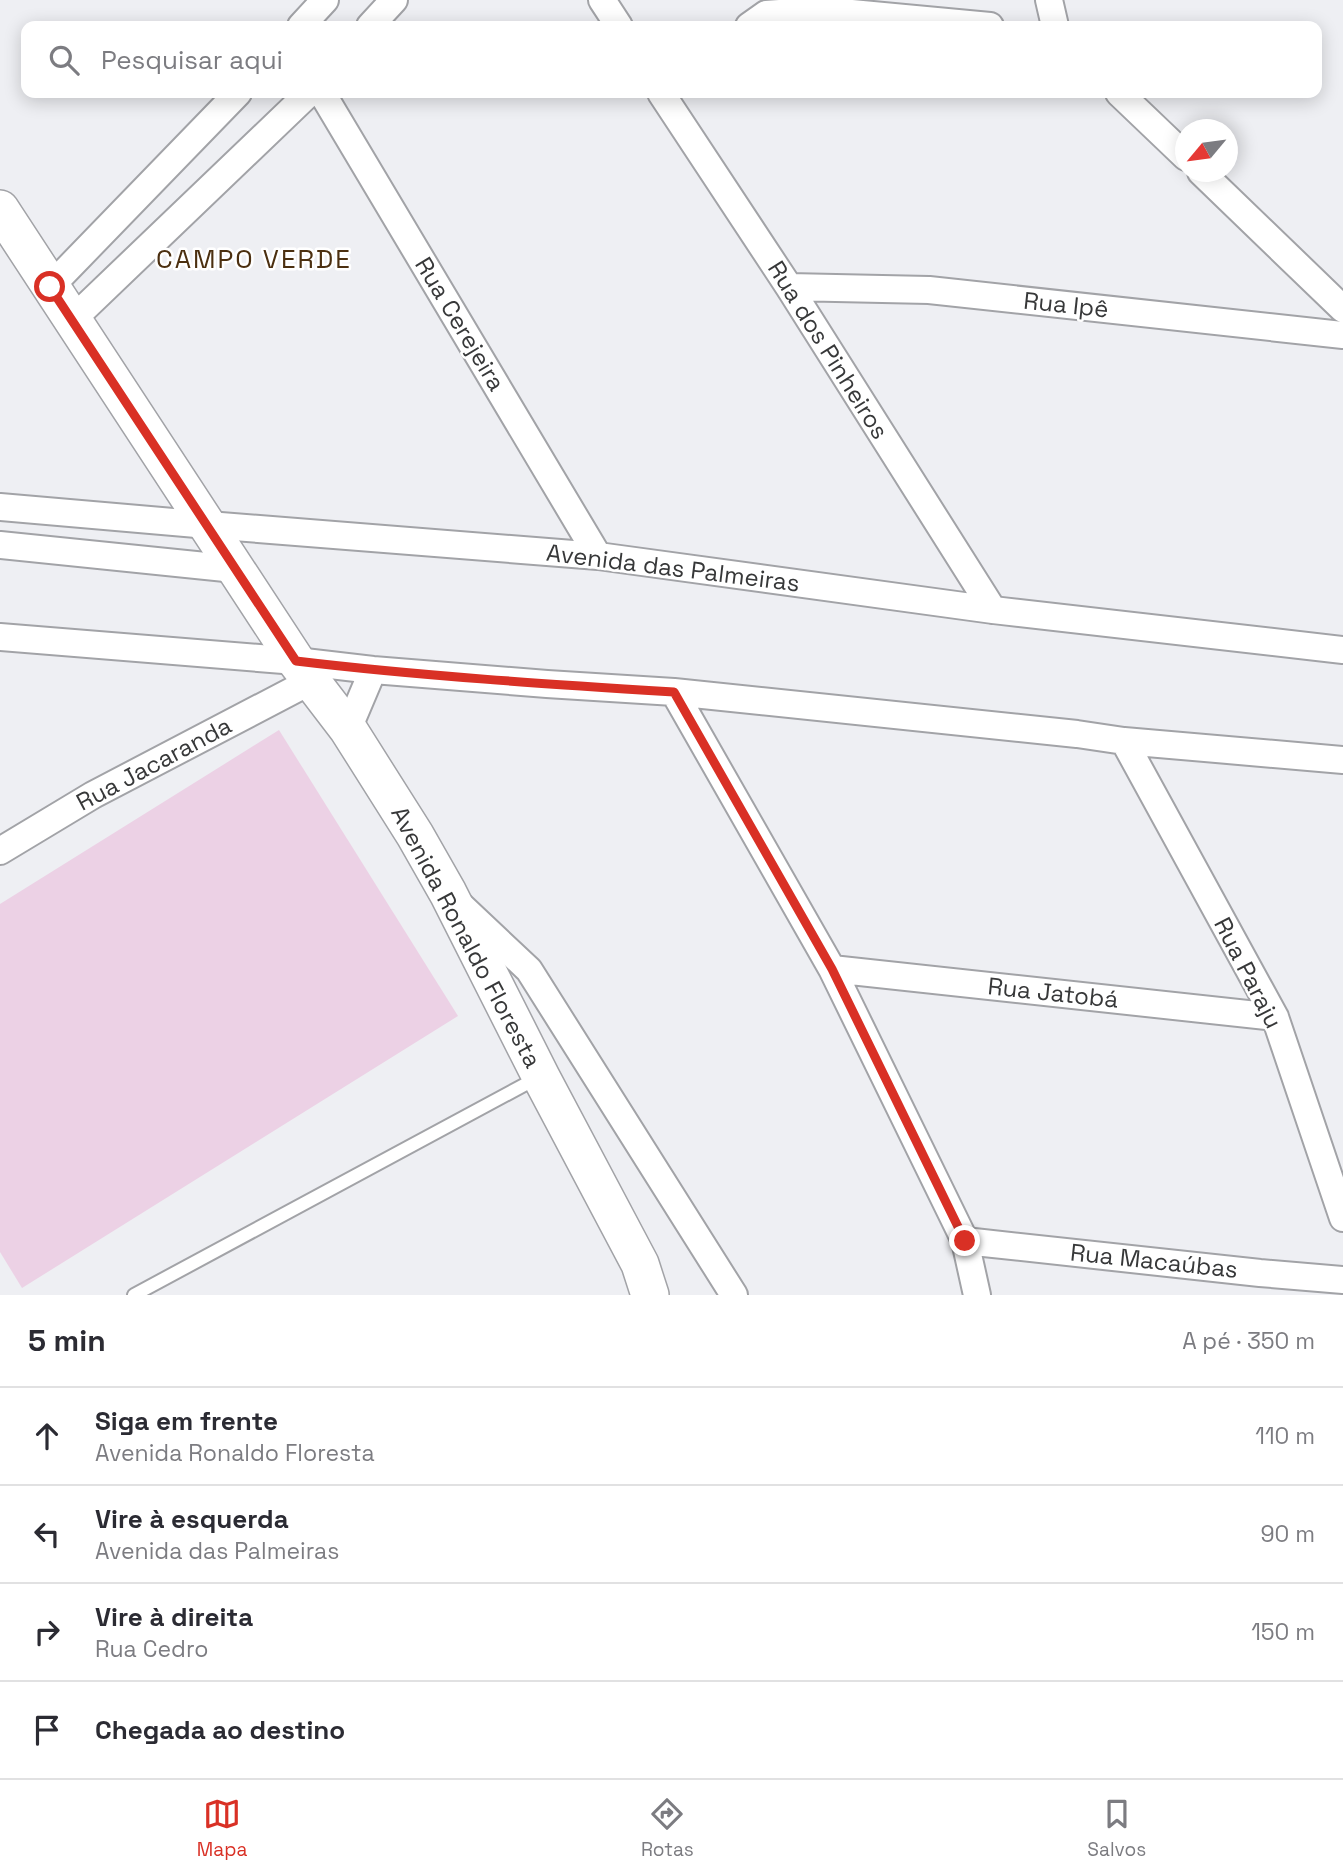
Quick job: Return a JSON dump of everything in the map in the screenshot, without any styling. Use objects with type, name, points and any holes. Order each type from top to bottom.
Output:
[{"type":"main road","name":"Avenida Ronaldo Floresta","points":[[0,209],[235,569],[304,671],[348,729],[415,835],[448,893],[640,1264],[650,1295]]},
{"type":"street","points":[[306,21],[325,0]]},
{"type":"street","points":[[375,21],[394,0]]},
{"type":"street","points":[[602,0],[616,21]]},
{"type":"street","points":[[1049,0],[1054,21]]},
{"type":"street","points":[[756,21],[766,14],[820,10],[937,21]]},
{"type":"street","points":[[50,287],[233,98]]},
{"type":"street","points":[[72,320],[304,98]]},
{"type":"street","name":"Rua Cerejeira","points":[[325,98],[598,556]]},
{"type":"street","name":"Rua dos Pinheiros","points":[[664,98],[789,287],[993,610]]},
{"type":"street","points":[[1124,98],[1175,147]]},
{"type":"street","points":[[1211,182],[1343,309]]},
{"type":"street","name":"Rua Ipê","points":[[789,287],[929,290],[1343,335]]},
{"type":"street","name":"Avenida das Palmeiras","points":[[0,507],[598,556],[993,610],[1343,650]]},
{"type":"street","points":[[0,545],[235,569]]},
{"type":"street","points":[[0,638],[304,671],[373,670],[674,692],[1124,741],[1343,760]]},
{"type":"street","points":[[348,729],[373,670]]},
{"type":"street","name":"Rua Jacaranda","points":[[0,851],[304,671]]},
{"type":"street","points":[[674,692],[832,969],[965,1241],[976,1295]]},
{"type":"street","name":"Rua Paraju","points":[[1124,741],[1275,1017],[1343,1218]]},
{"type":"street","points":[[448,893],[529,970],[734,1295]]},
{"type":"street","name":"Rua Jatobá","points":[[832,969],[1275,1017]]},
{"type":"street","name":"Rua Macaúbas","points":[[965,1241],[1343,1280]]},
{"type":"lane","points":[[134,1295],[541,1077]]},
{"type":"shaded area","points":[[279,730],[458,1016],[22,1288],[0,1252],[0,904]]},
{"type":"district","name":"CAMPO VERDE","points":[[254,259]]},
{"type":"route","points":[[50,287],[296,661],[373,670],[674,692],[832,969],[965,1241]]}]
